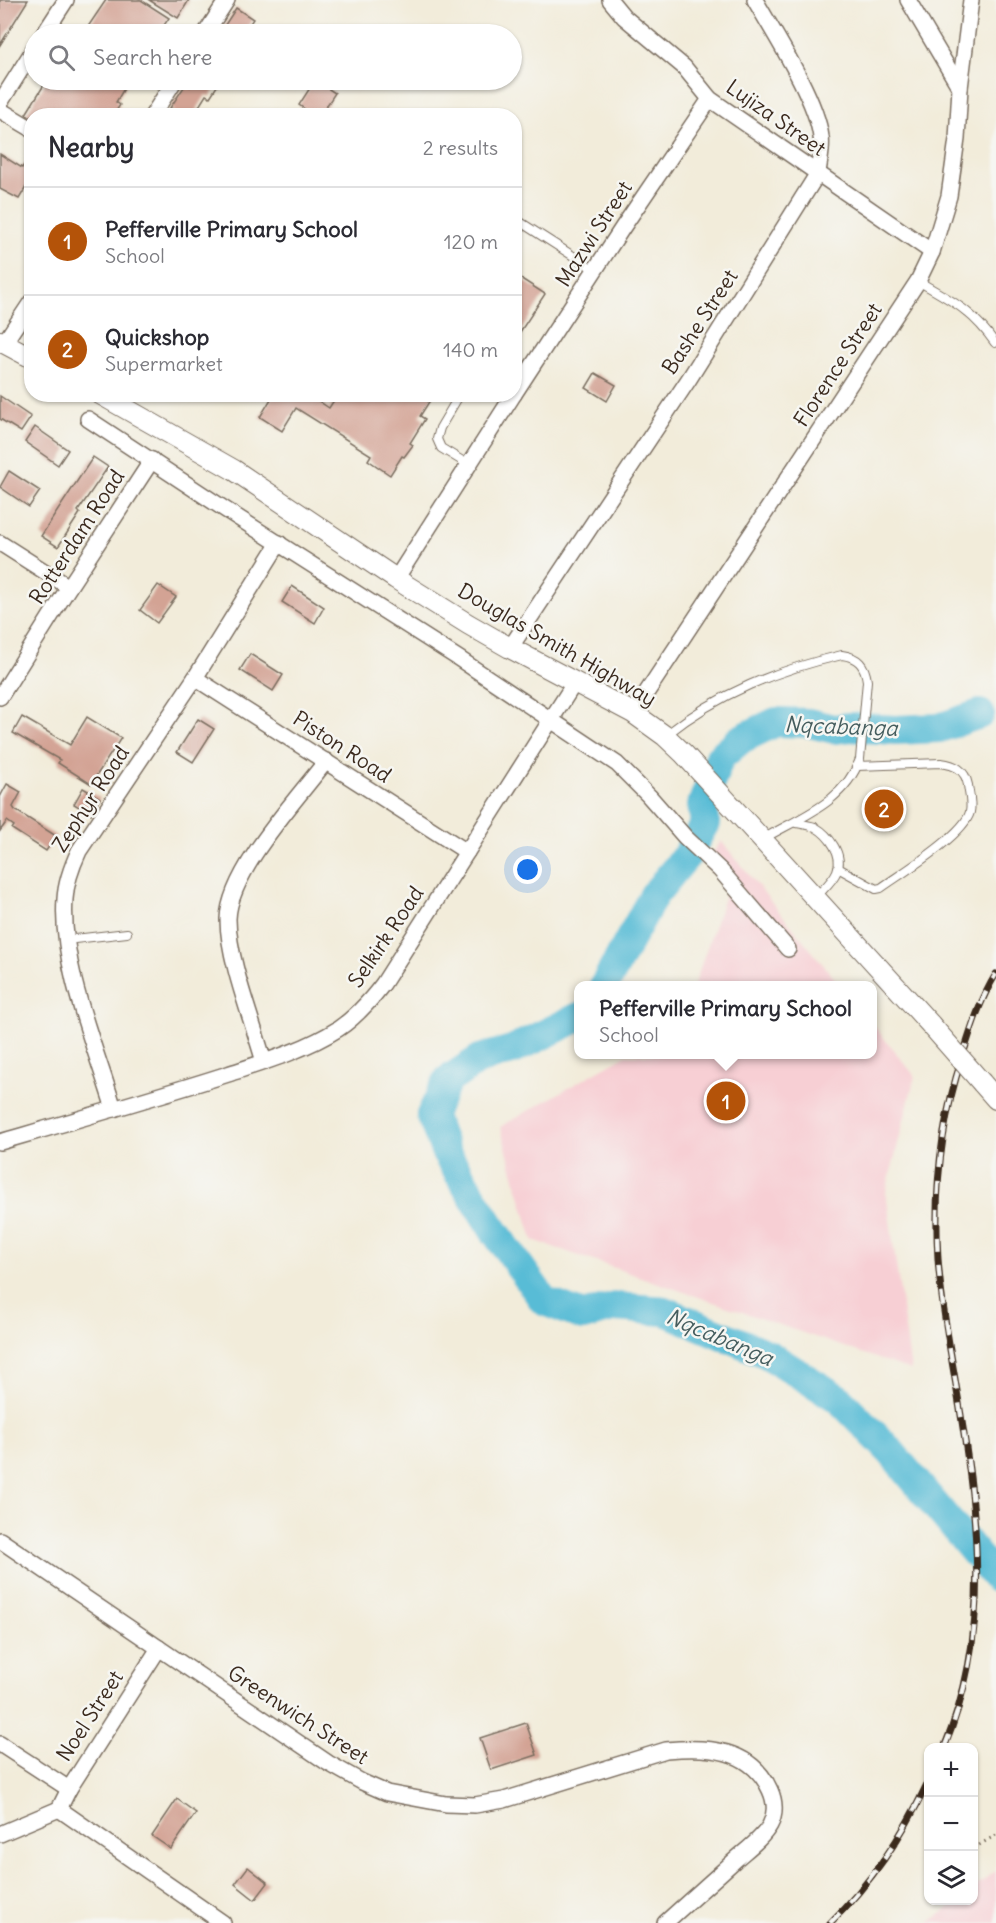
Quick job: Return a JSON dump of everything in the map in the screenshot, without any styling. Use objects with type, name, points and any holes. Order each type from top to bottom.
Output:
[{"type":"street","points":[[50,24],[66,0]]},
{"type":"street","points":[[211,24],[227,0]]},
{"type":"street","name":"Lujiza Street","points":[[610,0],[624,17],[684,66],[710,99],[932,252]]},
{"type":"street","name":"Bashe Street","points":[[510,648],[689,379],[818,173],[821,138],[816,118],[802,86],[755,0]]},
{"type":"street","points":[[908,0],[960,88]]},
{"type":"street","name":"Florence Street","points":[[633,713],[918,281],[932,252],[949,196],[971,0]]},
{"type":"street","points":[[0,103],[24,65]]},
{"type":"street","points":[[157,108],[169,90]]},
{"type":"street","name":"Mazwi Street","points":[[522,382],[710,99]]},
{"type":"street","points":[[0,110],[24,124]]},
{"type":"street","points":[[24,312],[2,342],[24,354]]},
{"type":"street","name":"Douglas Smith Highway","points":[[114,402],[234,470],[396,579],[510,648],[633,713],[665,736],[707,778],[996,1099]]},
{"type":"street","name":"Mazwi Street","points":[[396,579],[509,402]]},
{"type":"street","points":[[88,419],[616,764],[649,796],[685,837],[720,870],[788,949]]},
{"type":"street","name":"Rotterdam Road","points":[[0,697],[152,460]]},
{"type":"street","points":[[0,543],[69,587]]},
{"type":"street","name":"Zephyr Road","points":[[114,1109],[69,961],[64,897],[69,873],[79,851],[195,678],[279,543]]},
{"type":"street","name":"Piston Road","points":[[195,678],[467,852]]},
{"type":"street","name":"Selkirk Road","points":[[0,1142],[264,1062],[316,1041],[338,1029],[370,1000],[383,984],[575,682]]},
{"type":"street","points":[[264,1062],[230,941],[228,918],[233,895],[244,870],[326,761]]},
{"type":"street","name":"Greenwich Street","points":[[0,1540],[328,1763],[387,1793],[446,1804],[475,1805],[504,1800],[666,1750],[686,1748],[714,1750],[743,1758],[755,1766],[765,1779],[773,1796],[775,1810],[770,1825],[756,1842],[665,1923]]},
{"type":"street","name":"Noel Street","points":[[59,1809],[69,1789],[159,1648]]},
{"type":"street","points":[[0,1744],[69,1789]]},
{"type":"street","points":[[0,1834],[59,1809],[223,1923]]},
{"type":"lane","points":[[522,223],[595,270]]},
{"type":"lane","points":[[918,281],[965,309],[985,328],[995,343]]},
{"type":"lane","points":[[455,402],[440,428],[437,440],[441,448],[469,465]]},
{"type":"lane","points":[[665,736],[694,714],[735,690],[772,674],[842,655],[853,657],[860,662],[866,671],[866,705],[859,763],[850,780],[796,823],[781,828],[762,839]]},
{"type":"lane","points":[[838,868],[869,886],[876,889],[881,888],[952,836],[966,824],[971,811],[966,778],[962,770],[954,765],[859,763]]},
{"type":"lane","points":[[796,823],[813,826],[830,840],[836,850],[838,868],[836,874],[815,898]]},
{"type":"lane","points":[[66,940],[127,933]]},
{"type":"path","points":[[978,1846],[996,1835]]},
{"type":"shaded area","points":[[721,841],[837,981],[696,981],[727,889],[709,859]]},
{"type":"shaded area","points":[[877,1030],[915,1076],[886,1192],[911,1370],[533,1240],[500,1127],[619,1059],[877,1059]]},
{"type":"shaded area","points":[[996,1871],[996,1923],[929,1923],[953,1905],[978,1905],[978,1885]]},
{"type":"building","points":[[0,0],[28,0],[0,45]]},
{"type":"building","points":[[106,0],[141,0],[169,18],[165,24],[90,24]]},
{"type":"building","points":[[149,0],[189,0],[178,18]]},
{"type":"building","points":[[236,8],[253,19],[250,24],[226,24]]},
{"type":"building","points":[[41,90],[123,90],[116,102],[120,105],[118,108],[30,108]]},
{"type":"building","points":[[182,90],[215,90],[210,97],[206,95],[198,108],[170,108]]},
{"type":"building","points":[[309,90],[330,90],[335,93],[325,108],[303,108],[299,105]]},
{"type":"building","points":[[0,154],[22,168],[24,165],[24,191],[19,199],[0,189]]},
{"type":"building","points":[[522,279],[545,294],[522,329]]},
{"type":"building","points":[[595,373],[616,385],[607,401],[586,388]]},
{"type":"building","points":[[0,396],[31,417],[21,432],[0,419]]},
{"type":"building","points":[[269,402],[320,402],[329,408],[333,402],[429,402],[420,416],[425,419],[410,443],[413,445],[404,457],[402,456],[390,475],[368,460],[371,455],[296,408],[282,431],[260,417]]},
{"type":"building","points":[[35,427],[68,450],[58,465],[25,442]]},
{"type":"building","points":[[93,457],[108,467],[78,511],[80,513],[58,547],[41,536]]},
{"type":"building","points":[[9,471],[40,491],[29,507],[0,487]]},
{"type":"building","points":[[158,585],[176,597],[157,623],[140,610]]},
{"type":"building","points":[[292,586],[324,607],[315,623],[282,602]]},
{"type":"building","points":[[250,654],[283,675],[273,691],[240,670]]},
{"type":"building","points":[[22,717],[70,745],[87,717],[121,738],[91,784],[58,763],[60,760],[13,733]]},
{"type":"building","points":[[198,719],[214,729],[193,762],[177,752]]},
{"type":"building","points":[[7,784],[21,792],[13,807],[15,810],[56,836],[46,851],[12,829],[14,826],[7,821],[0,831],[0,797]]},
{"type":"building","points":[[83,788],[100,798],[91,814],[74,804]]},
{"type":"building","points":[[526,1723],[537,1755],[491,1770],[480,1738]]},
{"type":"building","points":[[177,1799],[196,1813],[171,1849],[152,1836]]},
{"type":"building","points":[[248,1867],[268,1883],[255,1900],[235,1884]]},
{"type":"waterway","name":"Nqcabanga","points":[[607,981],[654,895],[687,855],[705,823],[702,805],[720,757],[741,739],[776,722],[809,723],[834,729],[850,727],[895,730],[939,728],[980,714]]},
{"type":"waterway","name":"Nqcabanga","points":[[574,1019],[512,1050],[480,1059],[448,1080],[431,1115],[446,1153],[491,1226],[544,1301],[583,1316],[616,1307],[665,1311],[767,1354],[839,1399],[891,1452],[996,1578]]},
{"type":"railway","points":[[946,1743],[960,1703],[970,1658],[977,1568],[970,1477],[939,1275],[938,1183],[944,1132],[955,1082],[976,1015],[996,974]]},
{"type":"railway","points":[[830,1923],[873,1875],[897,1839],[924,1790]]},
{"type":"place","name":"Quickshop","points":[[884,809]]},
{"type":"place","name":"Pefferville Primary School","points":[[726,1101]]}]
